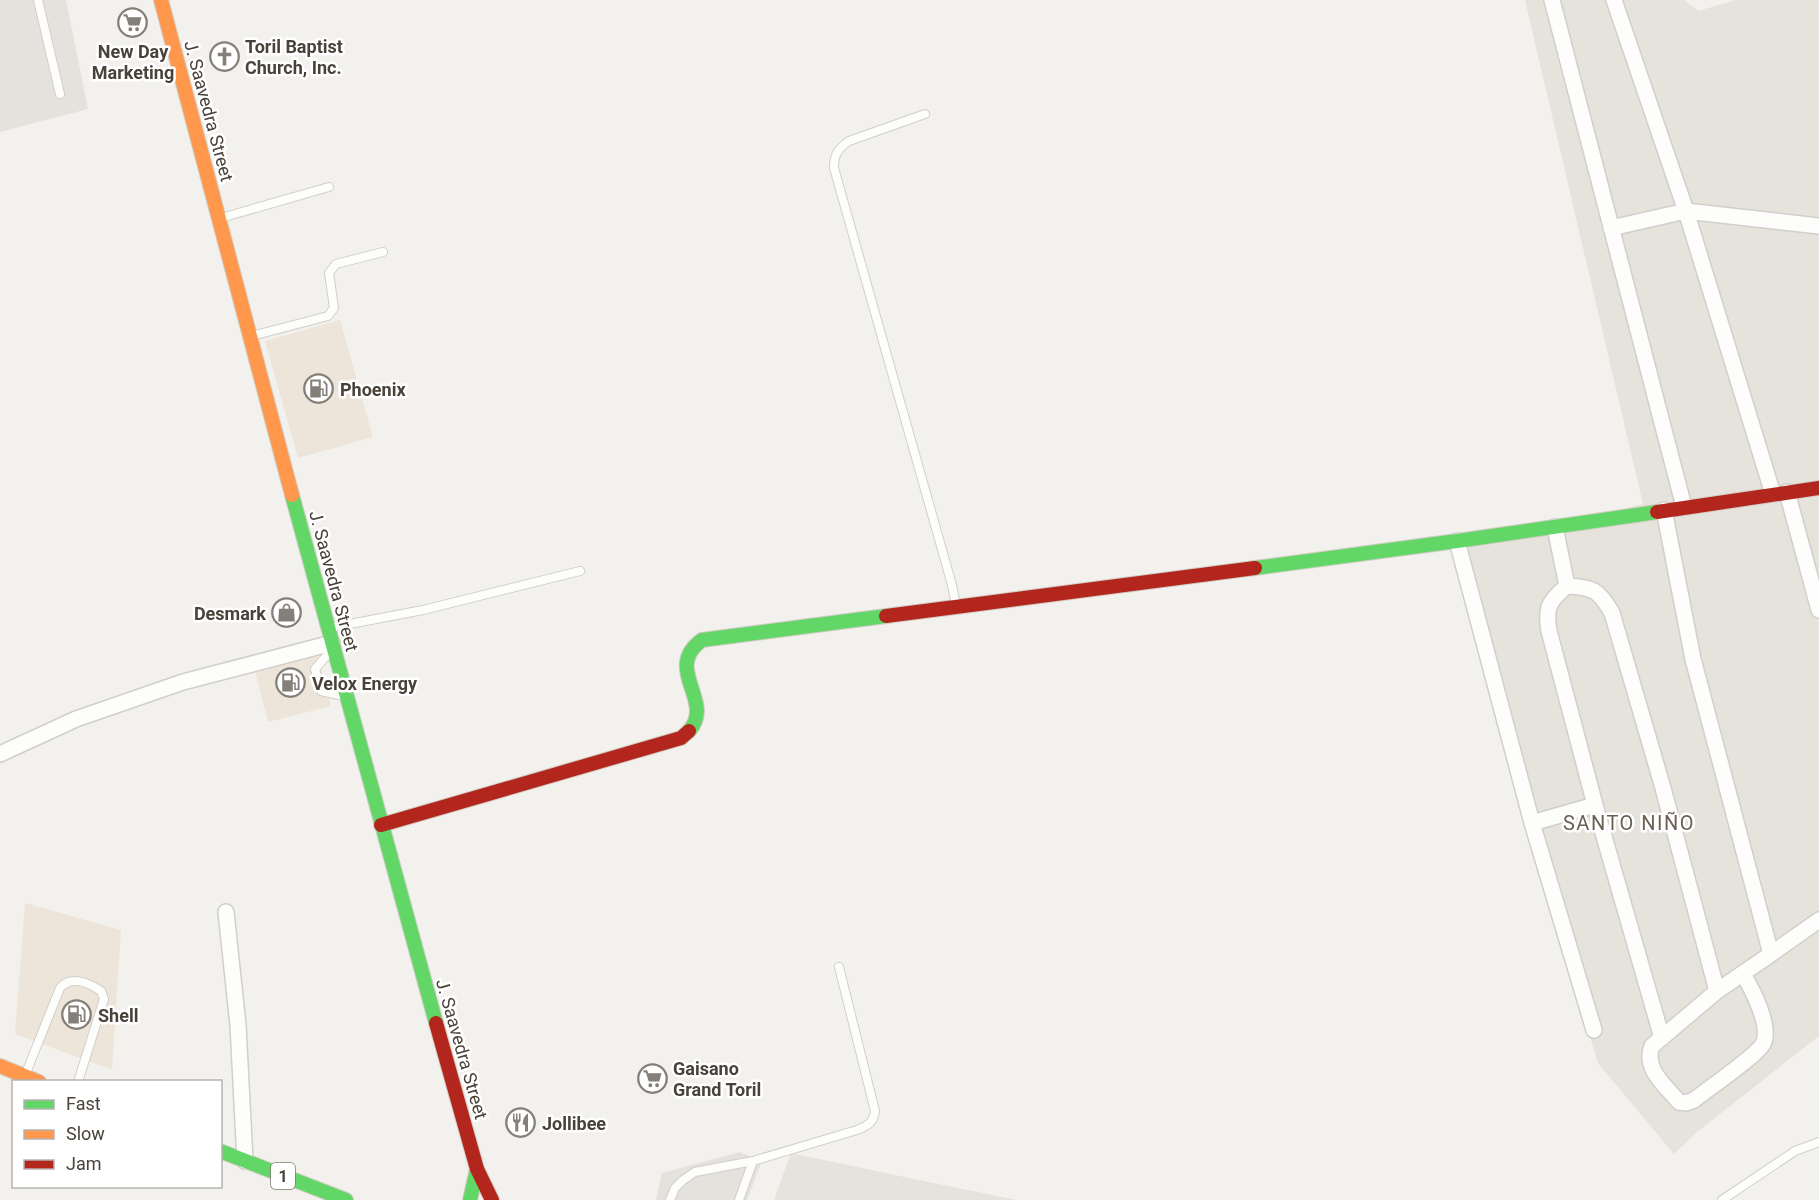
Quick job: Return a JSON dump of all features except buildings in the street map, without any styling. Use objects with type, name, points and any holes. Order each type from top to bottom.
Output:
[{"type":"main road","name":"J. Saavedra Street","points":[[161,0],[381,825],[477,1169],[492,1200]]},
{"type":"main road","points":[[381,825],[681,738],[690,731],[696,721],[697,707],[686,662],[688,652],[693,644],[702,640],[1457,541],[1819,488]]},
{"type":"main road","points":[[0,1066],[34,1080]]},
{"type":"main road","name":"1","points":[[222,1152],[346,1200]]},
{"type":"main road","name":"J. Saavedra Street","points":[[471,1200],[477,1169]]},
{"type":"street","points":[[1552,0],[1684,507]]},
{"type":"street","points":[[1614,0],[1780,493],[1813,562],[1819,610]]},
{"type":"street","points":[[1611,228],[1686,211],[1819,226]]},
{"type":"street","points":[[1664,510],[1693,659],[1770,954]]},
{"type":"street","points":[[1555,527],[1567,586]]},
{"type":"street","points":[[1457,541],[1532,823],[1594,1030]]},
{"type":"street","points":[[1662,1038],[1595,805],[1546,614],[1552,599],[1567,586],[1584,586],[1602,595],[1612,613],[1663,788],[1717,991]]},
{"type":"street","points":[[0,754],[76,718],[183,682],[331,640]]},
{"type":"street","points":[[1532,823],[1595,805]]},
{"type":"street","points":[[226,912],[238,1026],[245,1161]]},
{"type":"street","points":[[1743,974],[1753,991],[1761,1014],[1765,1032],[1764,1043],[1749,1059],[1694,1100],[1679,1102],[1651,1069],[1649,1058],[1652,1046],[1717,991],[1819,920]]},
{"type":"lane","points":[[38,0],[60,94]]},
{"type":"lane","points":[[925,114],[849,141],[834,155],[834,168],[952,585],[956,608]]},
{"type":"lane","points":[[219,218],[329,187]]},
{"type":"lane","points":[[250,336],[327,316],[334,308],[329,273],[331,268],[336,264],[383,252]]},
{"type":"lane","points":[[346,696],[321,691],[315,669],[331,640],[423,610],[580,571]]},
{"type":"lane","points":[[670,1200],[675,1188],[683,1179],[695,1172],[753,1161],[857,1130],[874,1120],[875,1111],[839,967]]},
{"type":"lane","points":[[25,1076],[60,988],[67,982],[76,980],[101,991],[104,999],[79,1080]]},
{"type":"lane","points":[[1722,1200],[1795,1151],[1819,1142]]},
{"type":"lane","points":[[739,1200],[753,1161]]},
{"type":"shaded area","points":[[0,0],[66,0],[88,109],[0,132]]},
{"type":"shaded area","points":[[1525,0],[1684,0],[1698,11],[1736,0],[1819,0],[1819,1036],[1697,1132],[1674,1154],[1598,1063],[1526,826],[1465,548],[1643,504]]},
{"type":"shaded area","points":[[340,320],[373,437],[298,458],[265,341]]},
{"type":"shaded area","points":[[317,655],[331,706],[268,722],[255,671]]},
{"type":"shaded area","points":[[25,903],[121,930],[112,1070],[15,1034]]},
{"type":"shaded area","points":[[740,1152],[762,1161],[747,1200],[656,1200],[662,1173]]},
{"type":"shaded area","points":[[791,1153],[909,1178],[1017,1200],[774,1200]]},
{"type":"traffic: fast","points":[[292,495],[436,1023]]},
{"type":"traffic: fast","points":[[1255,568],[1657,512]]},
{"type":"traffic: fast","points":[[689,731],[696,720],[697,708],[687,674],[687,662],[691,651],[702,640],[886,616]]},
{"type":"traffic: fast","points":[[222,1152],[346,1200]]},
{"type":"traffic: fast","points":[[470,1200],[477,1169]]},
{"type":"traffic: slow","points":[[161,0],[292,495]]},
{"type":"traffic: slow","points":[[0,1066],[34,1080]]},
{"type":"traffic: jam","points":[[1657,512],[1819,488]]},
{"type":"traffic: jam","points":[[886,616],[1255,568]]},
{"type":"traffic: jam","points":[[381,825],[681,738],[689,731]]},
{"type":"traffic: jam","points":[[436,1023],[477,1169],[492,1200]]},
{"type":"place","name":"New Day Marketing","points":[[133,22]]},
{"type":"place","name":"Toril Baptist Church, Inc.","points":[[224,56]]},
{"type":"place","name":"Phoenix","points":[[319,389]]},
{"type":"place","name":"Desmark","points":[[287,613]]},
{"type":"place","name":"Velox Energy","points":[[291,683]]},
{"type":"place","name":"Shell","points":[[77,1015]]},
{"type":"place","name":"Gaisano Grand Toril","points":[[652,1078]]},
{"type":"place","name":"Jollibee","points":[[521,1123]]},
{"type":"district","name":"SANTO NIÑO","points":[[1629,823]]}]
